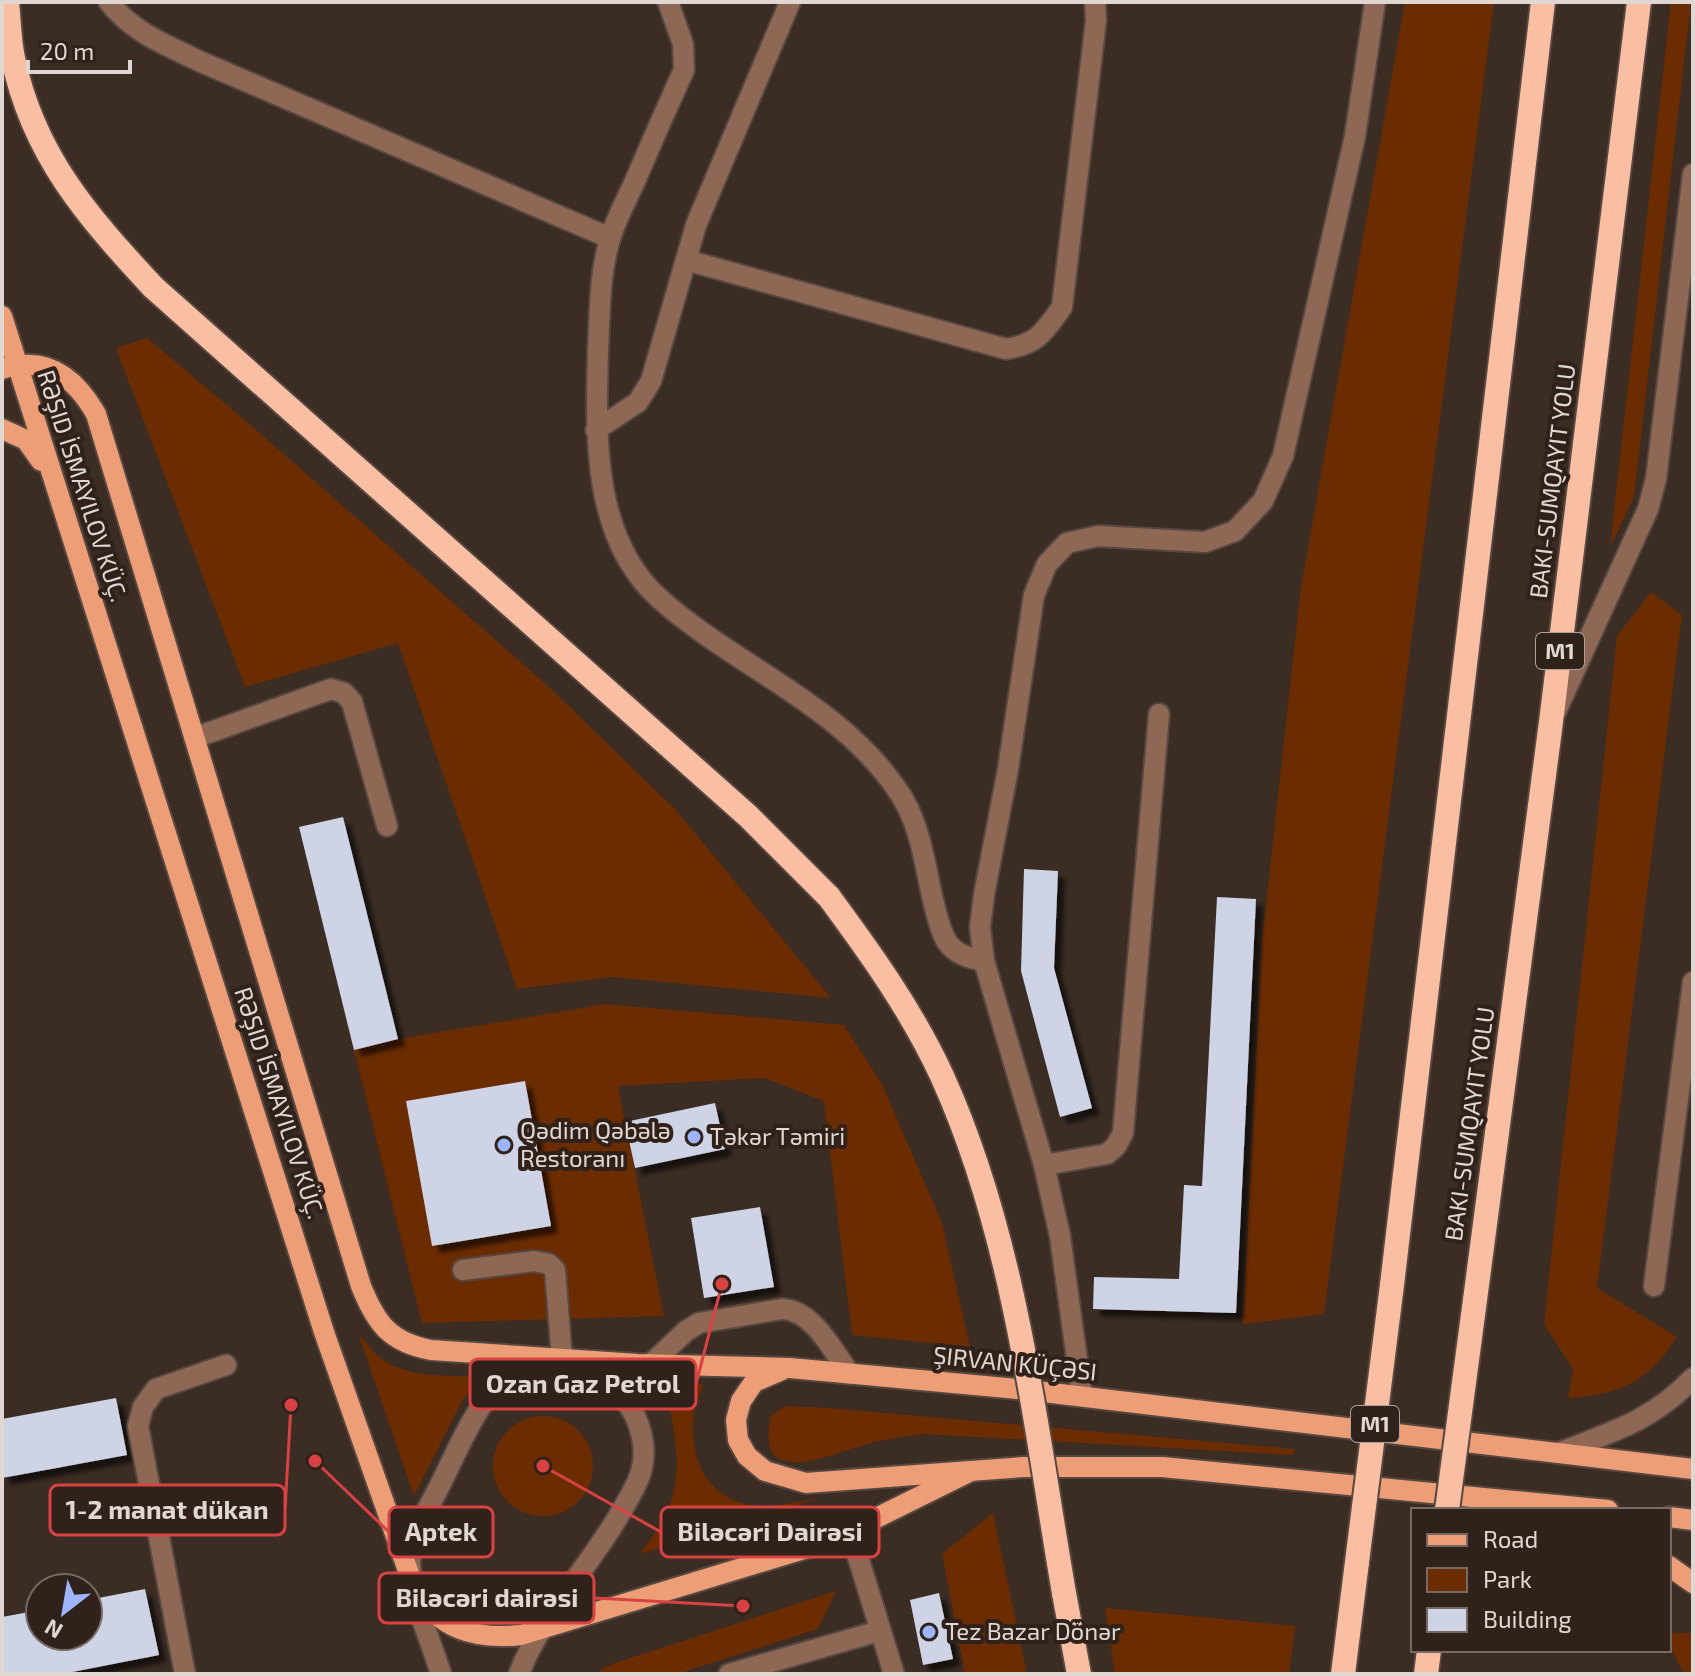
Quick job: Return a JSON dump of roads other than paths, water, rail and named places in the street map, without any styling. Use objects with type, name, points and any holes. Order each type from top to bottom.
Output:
[{"type":"highway","points":[[7,2],[13,57],[30,116],[58,175],[97,227],[153,287],[748,816],[829,897],[883,971],[916,1024],[941,1074],[966,1132],[990,1207],[1013,1303],[1079,1674]]},
{"type":"highway","name":"M1","points":[[1343,1674],[1392,1285],[1543,2]]},
{"type":"highway","name":"M1","points":[[1447,1508],[1551,722],[1639,2]]},
{"type":"highway","points":[[1426,1674],[1429,1652]]},
{"type":"main road","points":[[2,316],[9,366],[52,477],[324,1332],[413,1585],[421,1599],[439,1617],[466,1632],[501,1637],[521,1635],[804,1549],[850,1531],[971,1471]]},
{"type":"main road","name":"ŞIRVAN KÜÇƏSI","points":[[9,366],[40,366],[64,374],[86,395],[96,414],[361,1286],[370,1308],[387,1332],[418,1348],[651,1364],[790,1368],[1082,1396],[1693,1469]]},
{"type":"main road","points":[[2,429],[26,440],[52,477]]},
{"type":"main road","points":[[790,1368],[754,1382],[741,1401],[736,1420],[738,1440],[747,1456],[765,1471],[783,1479],[806,1483],[1064,1465],[1162,1467],[1590,1508]]},
{"type":"main road","points":[[1529,1501],[1545,1508]]},
{"type":"main road","points":[[1671,1517],[1693,1520]]},
{"type":"main road","points":[[1671,1567],[1693,1583]]},
{"type":"main road","points":[[1439,1652],[1439,1674]]},
{"type":"street","points":[[109,2],[119,16],[139,32],[199,61],[610,238]]},
{"type":"street","points":[[668,2],[683,44],[684,70],[610,238],[600,298],[596,430],[607,508],[629,564],[658,598],[720,647],[781,683],[838,726],[872,757],[898,790],[916,824],[937,917],[948,942],[963,956],[984,961]]},
{"type":"street","points":[[596,430],[638,402],[651,381],[696,225],[790,2]]},
{"type":"street","points":[[686,260],[1006,349],[1026,346],[1046,330],[1062,307],[1096,20],[1095,2]]},
{"type":"street","points":[[1082,1396],[1060,1236],[1044,1165],[984,961],[980,927],[1034,595],[1047,564],[1067,543],[1098,536],[1205,542],[1235,531],[1263,501],[1283,456],[1348,166],[1375,2]]},
{"type":"street","points":[[1551,722],[1648,509],[1656,479],[1693,174]]},
{"type":"street","points":[[194,738],[331,689],[344,693],[352,702],[387,826]]},
{"type":"street","points":[[1044,1165],[1107,1154],[1123,1133],[1159,714]]},
{"type":"street","points":[[1654,1286],[1687,1077],[1693,982]]},
{"type":"street","points":[[463,1270],[534,1261],[549,1264],[555,1270],[562,1359]]},
{"type":"street","points":[[651,1364],[699,1323],[794,1309],[806,1316],[850,1374]]},
{"type":"street","points":[[441,1674],[413,1585],[411,1553],[416,1537],[467,1430],[486,1401],[504,1380],[522,1368],[562,1359],[589,1368],[608,1380],[633,1414],[645,1449],[641,1473],[610,1531],[544,1628],[519,1674]]},
{"type":"street","points":[[185,1674],[138,1426],[143,1407],[156,1389],[226,1365]]},
{"type":"street","points":[[1558,1453],[1637,1422],[1667,1403],[1692,1378]]},
{"type":"street","points":[[850,1531],[894,1674]]},
{"type":"street","points":[[729,1674],[879,1631]]},
{"type":"place","name":"Təkər Təmiri","points":[[694,1137]]},
{"type":"place","name":"Qədim Qəbələ Restoranı","points":[[504,1145]]},
{"type":"place","name":"Ozan Gaz Petrol","points":[[722,1284]]},
{"type":"place","name":"1-2 manat dükan","points":[[291,1405]]},
{"type":"place","name":"Aptek","points":[[315,1461]]},
{"type":"place","name":"Biləcəri Dairəsi","points":[[543,1466]]},
{"type":"place","name":"Biləcəri dairəsi","points":[[743,1606]]},
{"type":"place","name":"Tez Bazar Dönər","points":[[929,1632]]}]
